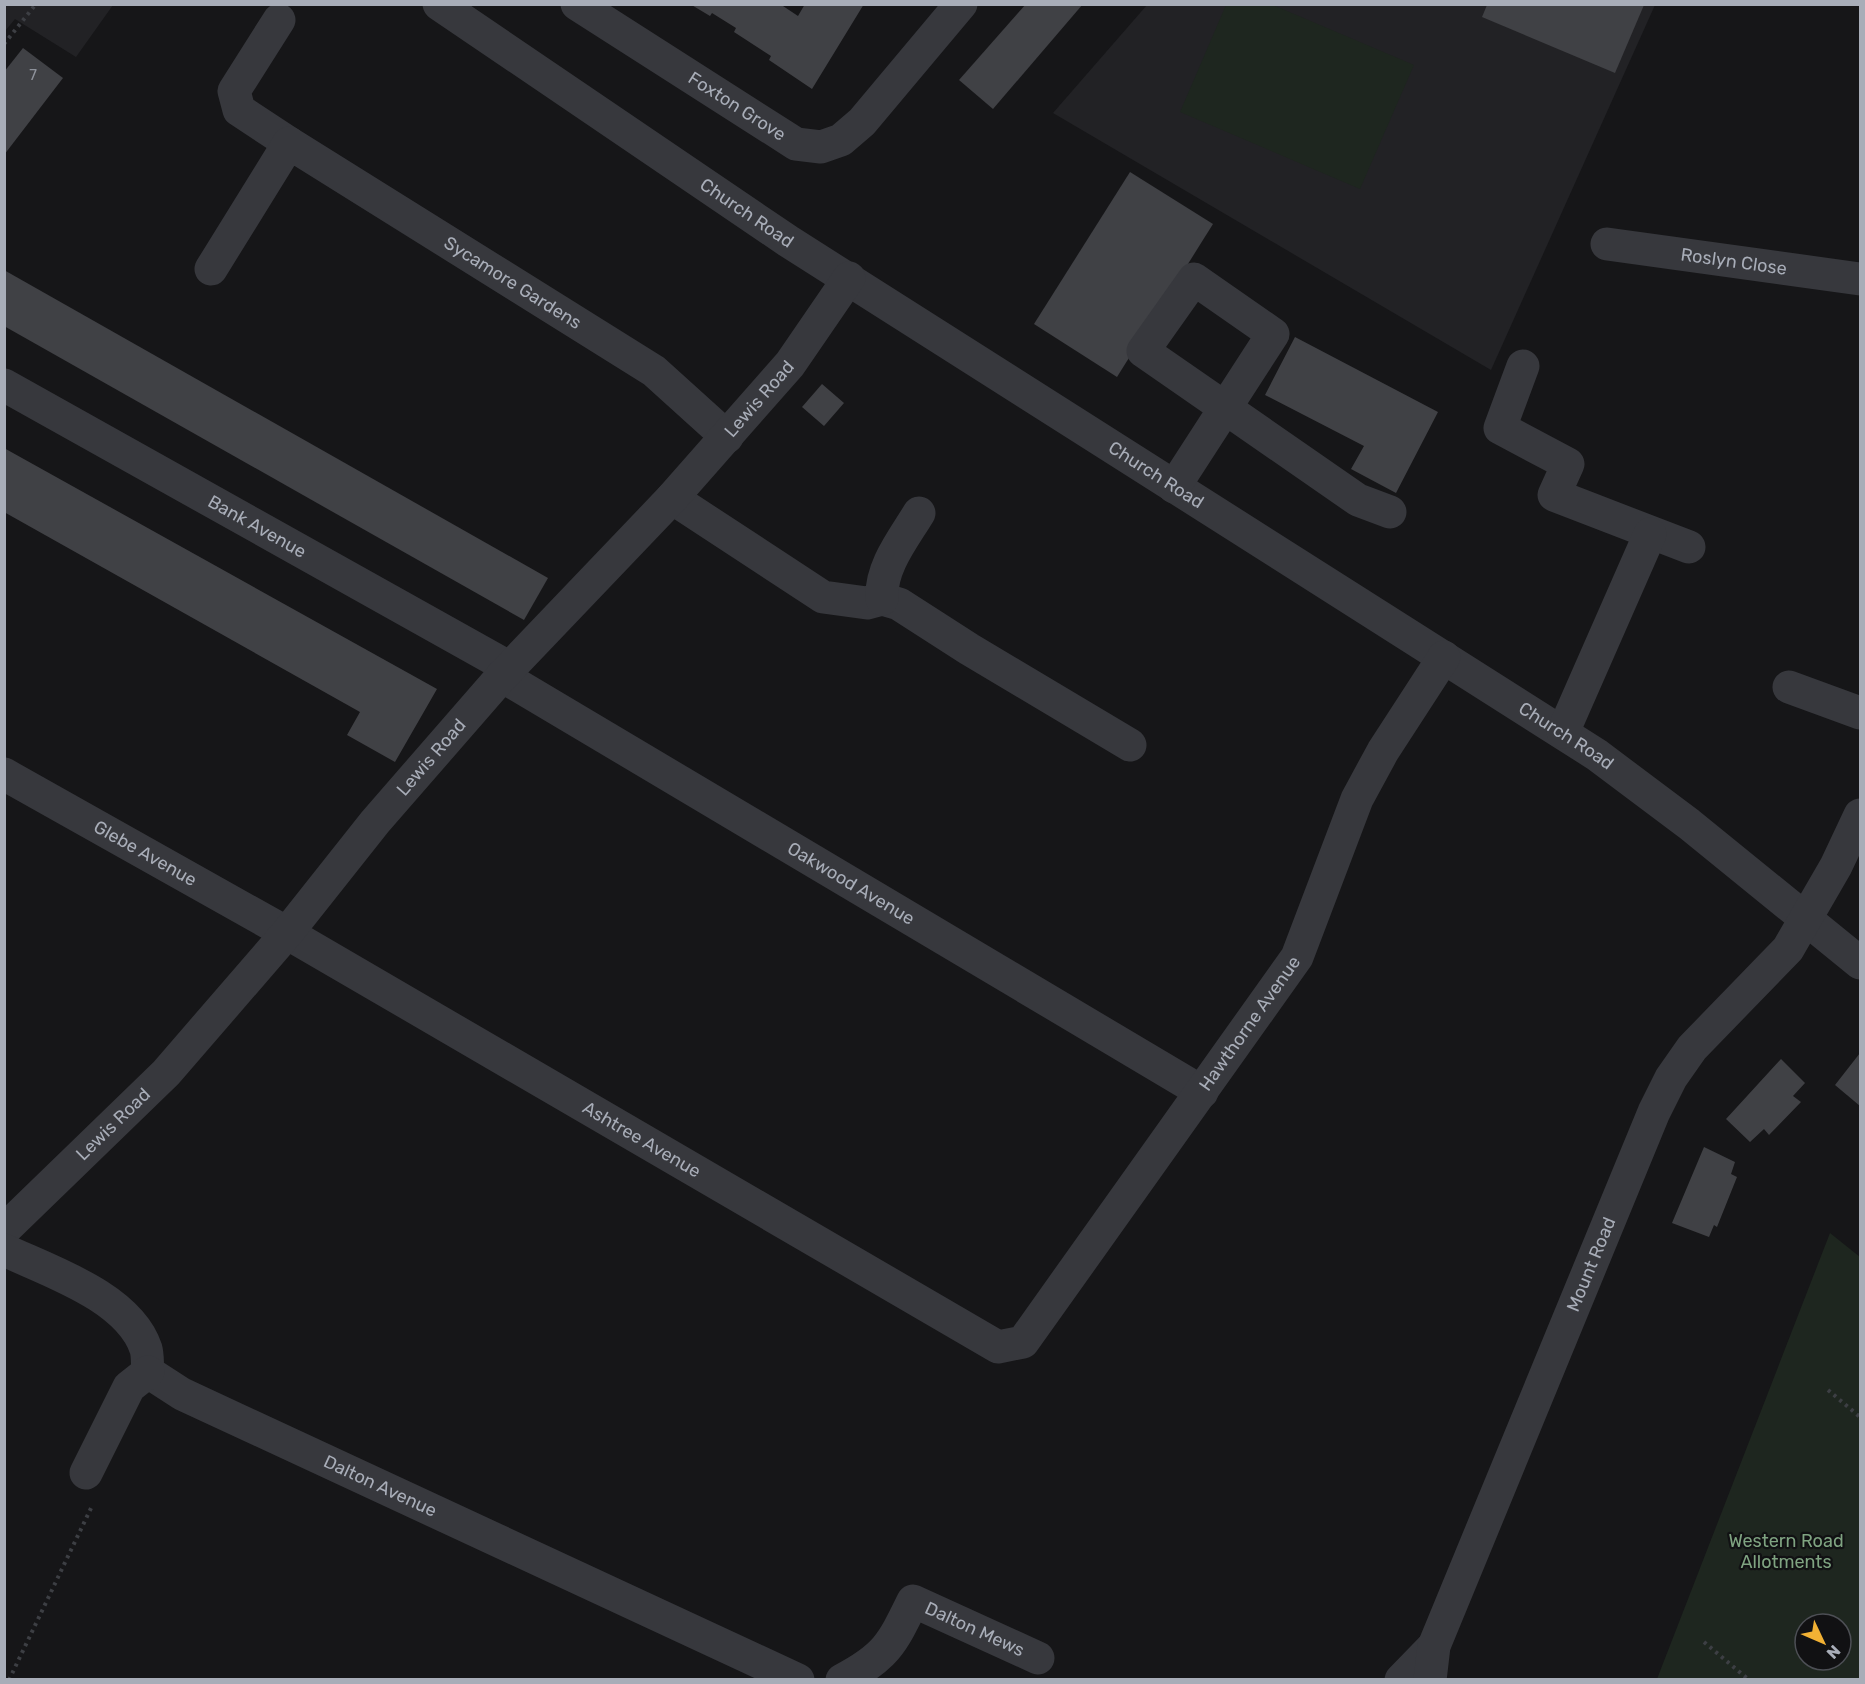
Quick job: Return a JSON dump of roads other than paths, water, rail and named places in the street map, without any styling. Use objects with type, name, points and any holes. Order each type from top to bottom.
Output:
[{"type":"street","name":"Church Road","points":[[440,4],[768,228],[1563,732],[1689,824],[1860,963]]},
{"type":"street","name":"Foxton Grove","points":[[577,4],[796,144],[821,147],[841,140],[862,122],[947,10]]},
{"type":"street","name":"Sycamore Gardens","points":[[279,20],[234,91],[239,110],[654,372],[727,437]]},
{"type":"street","points":[[211,269],[288,143]]},
{"type":"street","name":"Roslyn Close","points":[[1607,244],[1860,279]]},
{"type":"street","name":"Lewis Road","points":[[4,1230],[166,1073],[286,933],[375,822],[506,672],[672,498],[790,364],[849,278]]},
{"type":"street","points":[[1523,366],[1500,428],[1568,464],[1554,495],[1650,534],[1689,547]]},
{"type":"street","name":"Bank Avenue","points":[[4,385],[506,672]]},
{"type":"street","points":[[1174,487],[1223,408],[1358,500],[1390,512]]},
{"type":"street","points":[[672,498],[823,597],[867,603],[882,599],[899,604],[969,649],[1130,745]]},
{"type":"street","points":[[882,599],[882,588],[888,567],[919,513]]},
{"type":"street","points":[[1563,732],[1650,534]]},
{"type":"street","name":"Hawthorne Avenue","points":[[998,1347],[1023,1342],[1297,957],[1357,799],[1383,751],[1444,657]]},
{"type":"street","name":"Oakwood Avenue","points":[[506,672],[1202,1092]]},
{"type":"street","points":[[1789,687],[1860,713]]},
{"type":"street","name":"Glebe Avenue","points":[[4,774],[286,933]]},
{"type":"street","name":"Mount Road","points":[[1430,1680],[1434,1646],[1654,1112],[1671,1078],[1692,1048],[1776,962],[1807,920],[1860,816]]},
{"type":"street","name":"Ashtree Avenue","points":[[286,933],[998,1347]]},
{"type":"street","points":[[4,1250],[79,1285],[111,1304],[132,1326],[146,1349],[148,1372],[129,1387],[86,1473]]},
{"type":"street","name":"Dalton Avenue","points":[[148,1372],[182,1394],[798,1680]]},
{"type":"street","name":"Dalton Mews","points":[[842,1680],[866,1668],[892,1644],[913,1601],[1038,1659]]},
{"type":"street","name":"Mount Road","points":[[1401,1680],[1434,1646]]},
{"type":"park label","name":"Western Road Allotments","points":[[1786,1551]]}]
